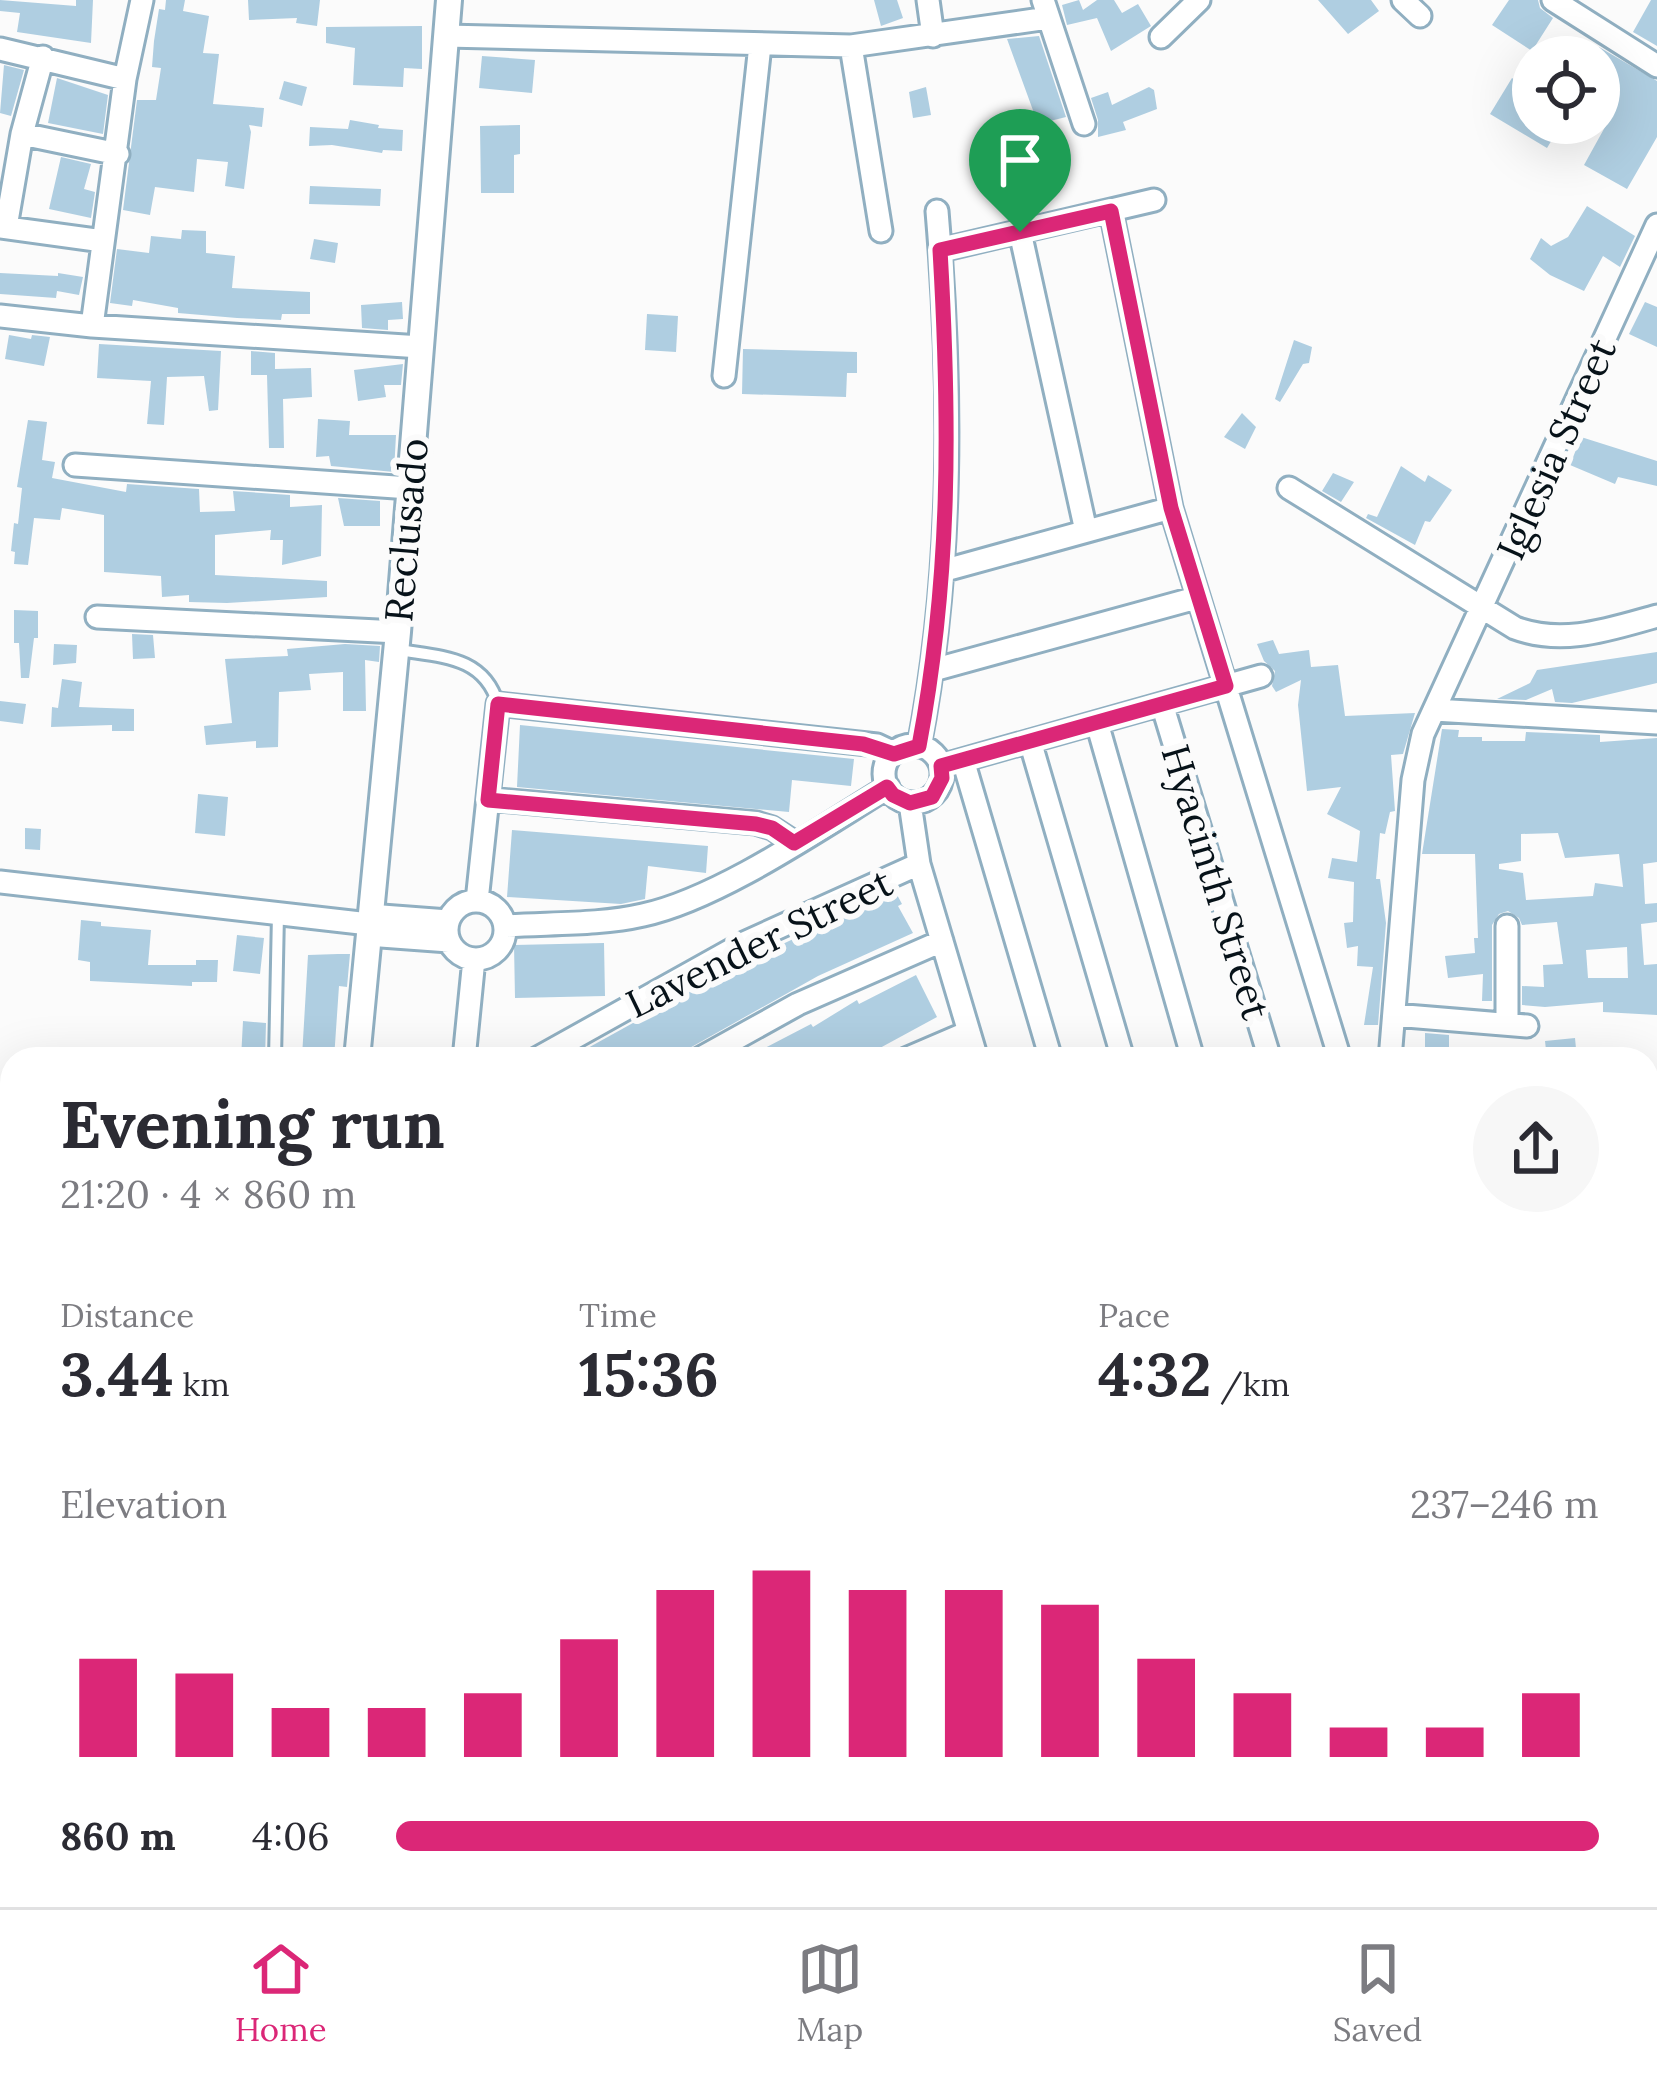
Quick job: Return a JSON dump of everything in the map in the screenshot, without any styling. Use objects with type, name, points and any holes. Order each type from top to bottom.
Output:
[{"type":"street","points":[[92,326],[125,80],[142,0]]},
{"type":"street","name":"Reclusado","points":[[358,1047],[397,641],[449,0]]},
{"type":"street","points":[[928,0],[932,36]]},
{"type":"street","points":[[1161,37],[1199,0]]},
{"type":"street","points":[[1553,0],[1657,66]]},
{"type":"street","points":[[446,36],[851,46],[932,36],[1046,9],[1084,124]]},
{"type":"street","points":[[724,376],[760,45]]},
{"type":"street","points":[[851,46],[880,231]]},
{"type":"street","points":[[0,50],[125,80]]},
{"type":"street","points":[[43,57],[3,227],[103,241]]},
{"type":"street","points":[[22,134],[118,154]]},
{"type":"street","points":[[940,250],[1154,200]]},
{"type":"street","points":[[1111,211],[1171,508],[1336,1047]]},
{"type":"street","points":[[919,746],[933,670],[950,432],[938,212]]},
{"type":"street","name":"Iglesia Street","points":[[1391,1047],[1413,780],[1423,734],[1649,268],[1657,225]]},
{"type":"street","points":[[1020,232],[1086,531]]},
{"type":"street","points":[[0,316],[421,347]]},
{"type":"street","points":[[74,465],[410,488]]},
{"type":"street","points":[[1288,488],[1515,628],[1553,638],[1657,616]]},
{"type":"street","points":[[942,571],[1171,508]]},
{"type":"street","points":[[933,670],[1196,598]]},
{"type":"street","points":[[97,617],[397,641]]},
{"type":"street","points":[[894,754],[885,770],[887,787],[910,803],[932,797],[952,763],[1261,676]]},
{"type":"street","points":[[477,901],[498,704],[863,744],[894,754],[919,746],[952,763],[1048,1047]]},
{"type":"street","name":"Hyacinth Street","points":[[1162,704],[1266,1047]]},
{"type":"street","points":[[1434,710],[1657,723]]},
{"type":"street","points":[[1097,723],[1190,1047]]},
{"type":"street","points":[[1030,741],[1119,1047]]},
{"type":"street","points":[[505,926],[641,916],[709,889],[887,787]]},
{"type":"street","points":[[488,800],[756,824],[794,843]]},
{"type":"street","points":[[910,803],[919,864],[973,1047]]},
{"type":"street","name":"Lavender Street","points":[[558,1047],[744,943],[919,864]]},
{"type":"street","points":[[0,882],[369,924],[381,936],[448,931]]},
{"type":"street","points":[[477,901],[496,908],[505,926],[505,937],[494,954],[473,959],[454,950],[448,931],[459,906],[477,901]]},
{"type":"street","points":[[1394,1015],[1517,1024],[1507,926]]},
{"type":"street","points":[[721,1047],[798,1004],[942,941]]},
{"type":"street","points":[[465,1047],[473,959]]},
{"type":"street","points":[[934,1047],[969,1032]]},
{"type":"lane","points":[[397,641],[473,666],[486,677],[498,704]]},
{"type":"lane","points":[[274,1047],[278,914]]},
{"type":"building","points":[[0,0],[76,6],[76,0],[93,0],[91,43],[17,32],[20,13],[0,11]]},
{"type":"building","points":[[166,0],[185,0],[183,11],[209,16],[203,53],[219,54],[213,104],[264,108],[262,127],[249,125],[244,189],[225,186],[228,162],[197,159],[194,192],[155,187],[150,215],[123,210],[137,100],[156,100],[161,68],[152,67],[154,41],[159,9],[165,10]]},
{"type":"building","points":[[248,0],[320,0],[317,26],[296,23],[297,18],[249,20]]},
{"type":"building","points":[[874,0],[897,0],[903,18],[881,26]]},
{"type":"building","points":[[1079,0],[1083,10],[1097,0],[1114,0],[1122,13],[1138,4],[1151,26],[1111,51],[1097,18],[1067,25],[1062,5]]},
{"type":"building","points":[[1318,0],[1371,0],[1379,11],[1348,34]]},
{"type":"building","points":[[1509,0],[1538,0],[1553,18],[1542,36],[1512,38],[1492,25]]},
{"type":"building","points":[[1651,0],[1657,0],[1657,46],[1633,32]]},
{"type":"building","points":[[422,26],[422,69],[404,68],[403,87],[353,85],[355,48],[326,43],[326,27]]},
{"type":"building","points":[[1039,36],[1066,117],[1038,124],[1007,39]]},
{"type":"building","points":[[482,56],[535,60],[532,93],[479,88]]},
{"type":"building","points":[[1620,59],[1657,81],[1657,137],[1627,189],[1584,165],[1596,144],[1620,144]]},
{"type":"building","points":[[4,65],[24,70],[11,116],[0,113]]},
{"type":"building","points":[[57,78],[108,95],[103,134],[48,123]]},
{"type":"building","points":[[1512,78],[1512,127],[1490,114]]},
{"type":"building","points":[[284,81],[307,87],[302,106],[279,99]]},
{"type":"building","points":[[926,87],[931,115],[913,118],[909,92]]},
{"type":"building","points":[[1149,87],[1154,90],[1157,109],[1123,122],[1126,130],[1098,137],[1091,98],[1108,92],[1112,105]]},
{"type":"building","points":[[350,120],[403,130],[402,151],[309,146],[310,127],[348,129]]},
{"type":"building","points":[[520,125],[514,193],[481,193],[480,126]]},
{"type":"building","points":[[61,157],[91,164],[84,189],[95,192],[91,218],[49,209]]},
{"type":"building","points":[[310,186],[381,189],[380,206],[309,204]]},
{"type":"building","points":[[1587,206],[1635,236],[1620,267],[1603,256],[1584,291],[1530,259],[1541,238],[1551,246],[1568,237]]},
{"type":"building","points":[[182,230],[206,231],[206,253],[235,256],[232,288],[310,292],[310,314],[282,314],[281,320],[237,318],[178,313],[178,308],[133,300],[132,306],[110,303],[117,249],[149,253],[151,236],[181,239]]},
{"type":"building","points":[[314,239],[338,243],[335,263],[310,259]]},
{"type":"building","points":[[0,273],[83,277],[79,295],[57,291],[56,298],[0,294]]},
{"type":"building","points":[[402,302],[403,319],[388,320],[388,330],[362,328],[361,305]]},
{"type":"building","points":[[1645,302],[1657,307],[1657,347],[1629,334]]},
{"type":"building","points":[[647,314],[678,316],[676,352],[645,350]]},
{"type":"building","points":[[9,335],[50,337],[44,366],[5,359]]},
{"type":"building","points":[[1294,340],[1312,347],[1309,363],[1303,364],[1280,402],[1275,399]]},
{"type":"building","points":[[99,344],[221,351],[218,410],[209,411],[204,376],[167,377],[164,425],[147,424],[151,381],[97,378]]},
{"type":"building","points":[[743,349],[857,352],[857,373],[847,373],[846,397],[742,394]]},
{"type":"building","points":[[251,351],[275,353],[275,369],[311,368],[312,397],[283,399],[284,448],[269,448],[267,375],[251,375]]},
{"type":"building","points":[[403,364],[401,385],[384,385],[386,397],[358,401],[354,370]]},
{"type":"building","points":[[1242,413],[1256,427],[1245,449],[1224,437]]},
{"type":"building","points":[[318,419],[350,421],[349,435],[396,435],[394,472],[331,466],[329,456],[316,457]]},
{"type":"building","points":[[28,420],[47,422],[42,460],[55,462],[52,478],[126,492],[127,484],[199,489],[200,512],[235,511],[233,491],[290,495],[290,507],[322,505],[321,556],[282,565],[283,540],[270,540],[271,530],[215,535],[215,575],[327,581],[327,597],[227,603],[189,602],[189,595],[162,597],[161,576],[104,572],[104,515],[62,508],[60,520],[34,518],[28,565],[14,564],[15,552],[11,551],[22,488],[17,487]]},
{"type":"building","points":[[1581,437],[1657,461],[1657,486],[1618,477],[1615,484],[1570,465]]},
{"type":"building","points":[[1401,466],[1425,482],[1428,475],[1452,490],[1430,522],[1425,521],[1415,545],[1366,518],[1368,514],[1377,517]]},
{"type":"building","points":[[1333,473],[1354,482],[1341,502],[1322,491]]},
{"type":"building","points":[[338,498],[380,501],[380,526],[344,526]]},
{"type":"building","points":[[14,610],[38,611],[29,678],[21,678]]},
{"type":"building","points":[[132,634],[153,635],[155,658],[133,659]]},
{"type":"building","points":[[1273,640],[1279,654],[1309,650],[1311,667],[1338,665],[1345,716],[1415,713],[1403,754],[1391,755],[1395,811],[1390,812],[1385,834],[1380,833],[1376,879],[1380,879],[1386,923],[1378,1025],[1364,1025],[1373,967],[1357,966],[1358,946],[1347,948],[1344,923],[1353,922],[1354,882],[1328,878],[1332,858],[1357,862],[1360,831],[1327,814],[1341,787],[1307,791],[1298,705],[1301,680],[1276,692],[1272,686],[1275,671],[1264,661],[1257,644]]},
{"type":"building","points":[[54,644],[77,645],[76,663],[53,665]]},
{"type":"building","points":[[380,646],[379,662],[365,660],[366,711],[343,711],[343,672],[309,674],[311,690],[279,692],[278,747],[256,748],[256,741],[206,745],[204,726],[232,723],[225,659],[288,656],[287,649]]},
{"type":"building","points":[[1657,652],[1657,683],[1572,703],[1555,702],[1552,689],[1526,700],[1497,699],[1530,683],[1537,670]]},
{"type":"building","points":[[62,679],[82,682],[79,707],[134,709],[134,731],[112,731],[112,725],[51,727]]},
{"type":"building","points":[[0,701],[26,704],[23,724],[0,721]]},
{"type":"building","points":[[520,725],[854,759],[851,786],[792,780],[789,812],[517,787]]},
{"type":"building","points":[[1442,729],[1459,730],[1458,737],[1482,737],[1482,741],[1525,741],[1526,732],[1600,735],[1600,742],[1657,738],[1657,862],[1643,864],[1645,904],[1657,903],[1657,922],[1641,924],[1644,965],[1657,964],[1657,1015],[1603,1012],[1603,1002],[1522,1005],[1522,986],[1544,987],[1543,965],[1563,964],[1557,922],[1522,925],[1508,911],[1499,914],[1492,925],[1492,1001],[1482,1001],[1483,974],[1448,978],[1445,956],[1475,953],[1475,854],[1422,854]],"holes":[[[1558,833],[1565,858],[1619,854],[1623,887],[1595,883],[1593,896],[1526,900],[1523,873],[1499,869],[1499,864],[1521,861],[1521,834]],[[1627,947],[1628,978],[1588,978],[1586,950]]]},
{"type":"building","points":[[198,794],[228,797],[225,836],[195,833]]},
{"type":"building","points":[[25,828],[41,829],[40,850],[25,849]]},
{"type":"building","points":[[512,830],[708,846],[706,873],[648,866],[645,899],[621,904],[507,897]]},
{"type":"building","points":[[895,891],[913,933],[818,976],[691,1047],[590,1047],[734,967]]},
{"type":"building","points":[[81,920],[151,930],[148,965],[218,960],[217,982],[192,982],[192,986],[90,981],[90,962],[78,960]]},
{"type":"building","points":[[237,935],[264,938],[260,974],[233,971]]},
{"type":"building","points":[[604,943],[605,996],[515,998],[514,945]]},
{"type":"building","points":[[350,954],[347,987],[339,986],[335,1047],[303,1047],[308,955]]},
{"type":"building","points":[[916,975],[937,1017],[882,1047],[767,1047],[857,1000],[859,1004]]},
{"type":"building","points":[[243,1021],[266,1023],[265,1047],[242,1047]]},
{"type":"building","points":[[1425,1033],[1449,1035],[1449,1047],[1425,1047]]},
{"type":"building","points":[[1575,1038],[1576,1047],[1546,1047],[1545,1041]]},
{"type":"route","points":[[1111,211],[1171,508],[1226,686],[941,766],[942,778],[932,797],[910,803],[887,787],[794,843],[756,824],[488,800],[498,704],[863,744],[894,754],[919,746],[933,670],[950,432],[940,250],[1020,232],[1111,211]]}]
